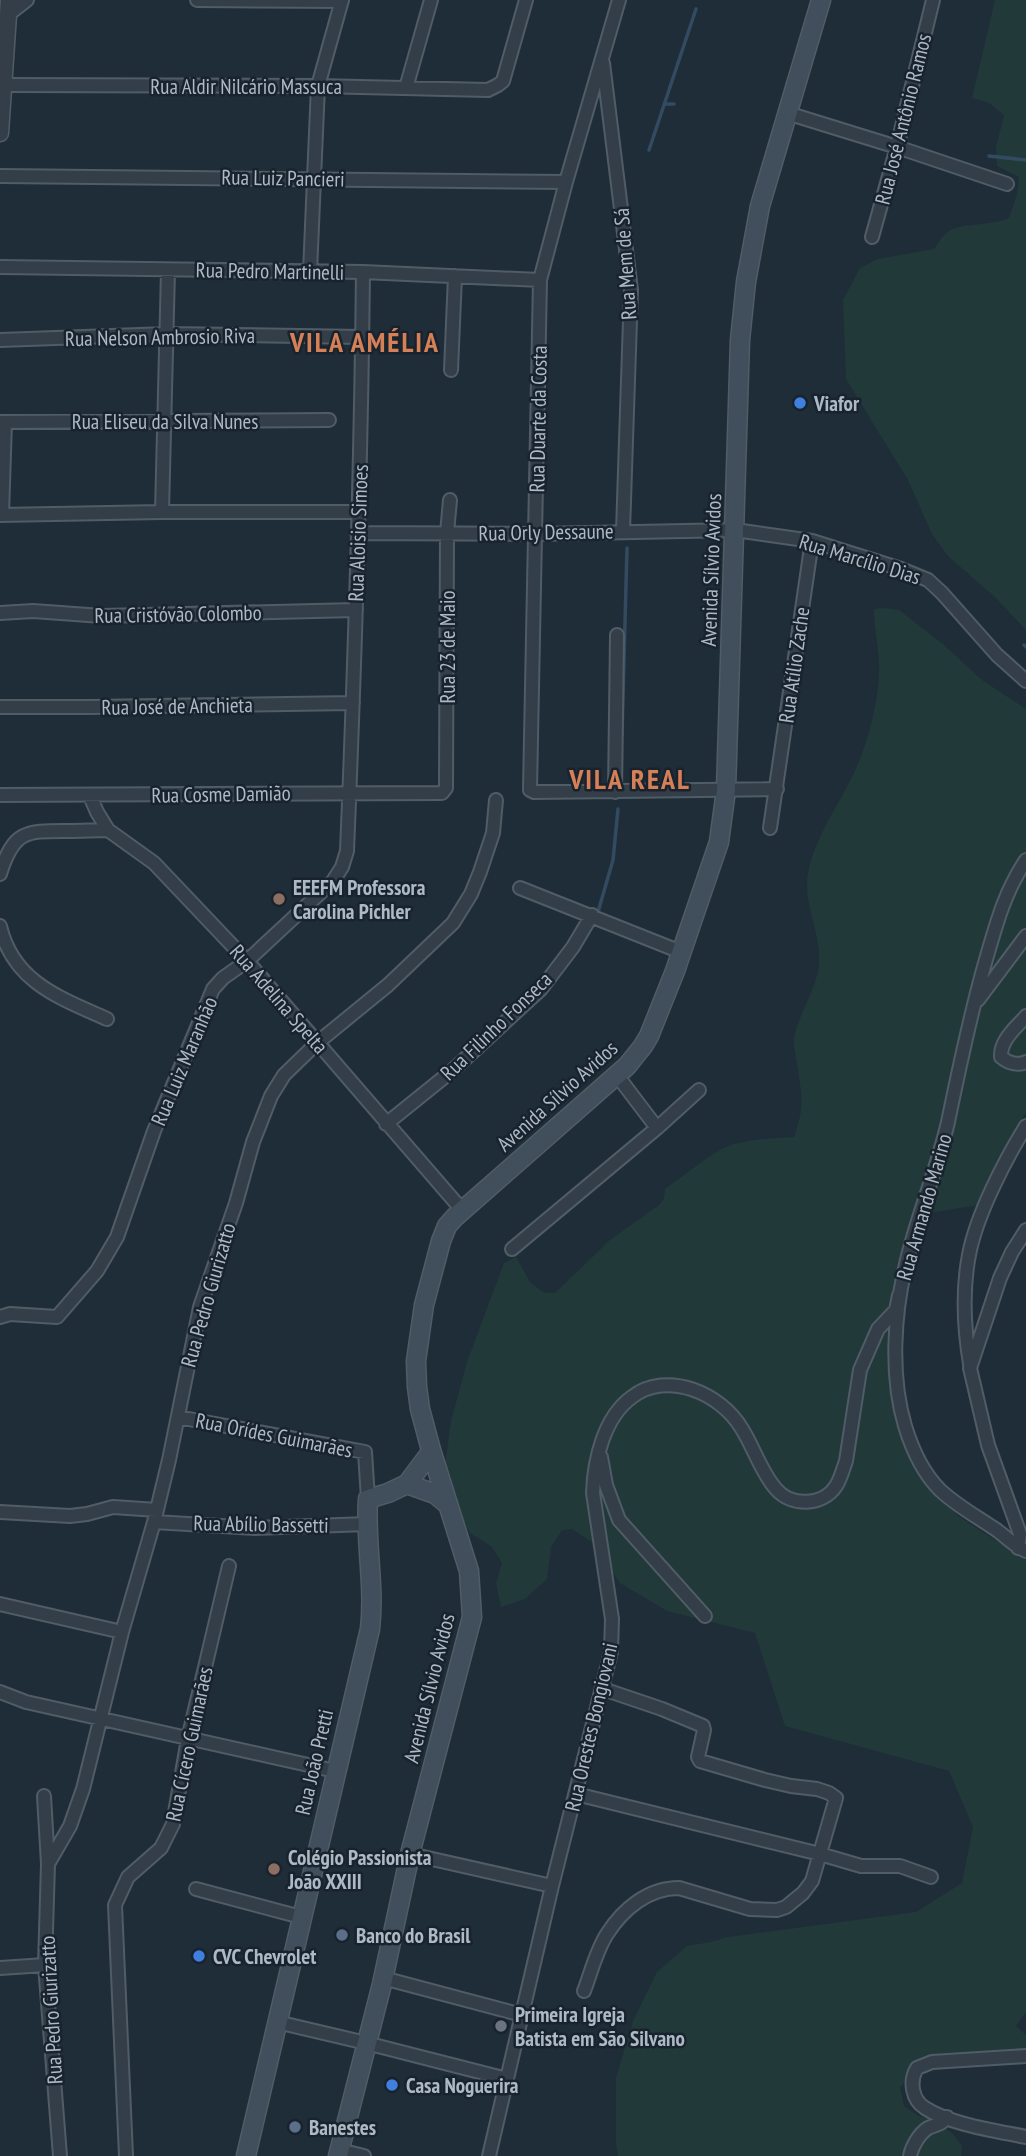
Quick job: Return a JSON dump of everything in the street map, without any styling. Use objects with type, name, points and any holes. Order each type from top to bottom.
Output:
[{"type":"main road","name":"Avenida Sílvio Avidos","points":[[339,2153],[383,1978],[410,1854],[472,1617],[469,1571],[420,1409],[416,1361],[424,1306],[447,1226],[617,1074],[636,1056],[649,1036],[719,842],[726,790],[740,340],[746,282],[760,206],[821,0]]},
{"type":"main road","points":[[368,1499],[407,1484],[431,1452]]},
{"type":"main road","points":[[407,1484],[435,1494],[447,1504]]},
{"type":"main road","name":"Rua João Pretti","points":[[246,2156],[371,1620],[368,1499]]},
{"type":"street","points":[[0,132],[3,61],[9,7],[27,0]]},
{"type":"street","points":[[197,0],[342,1],[318,86],[310,272]]},
{"type":"street","points":[[406,88],[431,0]]},
{"type":"street","name":"Rua Aldir Nilcário Massuca","points":[[4,85],[318,86],[488,90],[503,81],[526,0]]},
{"type":"street","name":"Rua Mem de Sá","points":[[619,0],[602,56],[631,290],[622,531]]},
{"type":"street","name":"Rua José Antônio Ramos","points":[[872,237],[933,0]]},
{"type":"street","name":"Rua Duarte da Costa","points":[[602,56],[540,280],[530,790],[615,792]]},
{"type":"street","points":[[787,113],[1007,184]]},
{"type":"street","name":"Rua Luiz Pancieri","points":[[0,176],[566,182]]},
{"type":"street","name":"Rua Pedro Martinelli","points":[[0,267],[363,272],[540,280]]},
{"type":"street","points":[[162,512],[168,270]]},
{"type":"street","name":"Rua Aloisio Simoes","points":[[349,793],[363,272]]},
{"type":"street","points":[[451,370],[455,276]]},
{"type":"street","name":"Rua Nelson Ambrosio Riva","points":[[0,340],[167,334],[362,337]]},
{"type":"street","name":"Rua Eliseu da Silva Nunes","points":[[2,422],[329,420]]},
{"type":"street","points":[[2,422],[1,515],[358,512]]},
{"type":"street","name":"Rua 23 de Maio","points":[[442,793],[446,788],[447,533],[450,500]]},
{"type":"street","name":"Rua Orly Dessaune","points":[[357,533],[536,534],[735,530]]},
{"type":"street","name":"Rua Marcílio Dias","points":[[735,530],[812,541],[928,580],[997,655],[1026,681]]},
{"type":"street","name":"Rua Atílio Zache","points":[[770,828],[812,541]]},
{"type":"street","name":"Rua Cristóvão Colombo","points":[[0,613],[33,611],[102,617],[356,610]]},
{"type":"street","points":[[617,635],[615,792],[777,789]]},
{"type":"street","name":"Rua José de Anchieta","points":[[0,706],[353,703]]},
{"type":"street","name":"Rua Luiz Maranhão","points":[[0,1317],[10,1314],[57,1317],[97,1271],[117,1237],[154,1131],[208,998],[223,978],[247,961],[340,872],[347,851],[349,793]]},
{"type":"street","name":"Rua Cosme Damião","points":[[0,795],[442,793]]},
{"type":"street","name":"Rua Adelina Spelta","points":[[90,796],[108,830],[154,863],[247,961],[463,1211]]},
{"type":"street","name":"Rua Pedro Giurizatto","points":[[48,1864],[70,1826],[83,1789],[122,1632],[155,1516],[200,1307],[236,1203],[253,1142],[276,1086],[317,1043],[388,985],[453,923],[471,894],[480,872],[493,833],[496,800]]},
{"type":"street","points":[[0,874],[14,844],[31,831],[108,830]]},
{"type":"street","name":"Rua Armando Marino","points":[[1022,1550],[939,1489],[922,1466],[909,1438],[900,1408],[895,1365],[899,1295],[906,1261],[943,1143],[973,1005],[999,915],[1009,887],[1026,860]]},
{"type":"street","points":[[520,888],[681,952]]},
{"type":"street","name":"Rua Filinho Fonseca","points":[[386,1124],[453,1070],[541,989],[573,947],[592,915]]},
{"type":"street","points":[[0,926],[3,940],[12,958],[27,975],[68,1001],[107,1019]]},
{"type":"street","points":[[973,1005],[1026,936]]},
{"type":"street","points":[[1026,1016],[1004,1040],[1001,1057],[1011,1063],[1026,1062]]},
{"type":"street","points":[[617,1074],[657,1128]]},
{"type":"street","points":[[513,1250],[699,1090]]},
{"type":"street","points":[[1022,1550],[1023,1535],[988,1445],[970,1368],[964,1306],[969,1251],[978,1224],[1009,1154],[1026,1126]]},
{"type":"street","points":[[970,1368],[1000,1278],[1026,1230]]},
{"type":"street","name":"Rua Orestes Bongiovani","points":[[489,2156],[552,1886],[603,1689],[613,1636],[593,1493],[599,1450],[605,1434],[624,1403],[641,1390],[654,1386],[679,1385],[704,1395],[734,1417],[779,1493],[793,1501],[801,1502],[821,1498],[831,1492],[841,1475],[846,1461],[860,1370],[878,1329],[896,1310],[899,1295]]},
{"type":"street","name":"Rua Orídes Guimarães","points":[[178,1417],[365,1452],[368,1499]]},
{"type":"street","points":[[599,1450],[606,1485],[619,1520],[705,1616]]},
{"type":"street","name":"Rua Abílio Bassetti","points":[[0,1512],[70,1516],[113,1507],[155,1516],[255,1528],[368,1524]]},
{"type":"street","name":"Rua Armando Marino","points":[[994,1528],[1023,1535]]},
{"type":"street","name":"Rua Cícero Guimarães","points":[[126,2156],[115,1905],[128,1878],[161,1848],[173,1824],[188,1739],[229,1566]]},
{"type":"street","points":[[0,1604],[122,1632]]},
{"type":"street","points":[[584,1991],[607,1934],[621,1917],[647,1895],[668,1888],[679,1888],[741,1907],[777,1910],[786,1906],[808,1888],[836,1798],[817,1789],[778,1783],[700,1761],[698,1757],[705,1730],[703,1726],[603,1689]]},
{"type":"street","points":[[0,1692],[26,1702],[335,1771]]},
{"type":"street","points":[[576,1794],[820,1854],[861,1867],[909,1867],[931,1877]]},
{"type":"street","name":"Rua Pedro Giurizatto","points":[[44,1796],[48,1864],[45,1965],[60,2156]]},
{"type":"street","points":[[410,1854],[552,1886]]},
{"type":"street","points":[[196,1889],[301,1917]]},
{"type":"street","points":[[0,1968],[45,1965]]},
{"type":"street","points":[[383,1978],[522,2015]]},
{"type":"street","points":[[277,2022],[507,2079]]},
{"type":"street","points":[[1026,2056],[932,2062],[917,2068],[912,2080],[915,2096],[925,2108],[970,2125],[1026,2137]]},
{"type":"street","points":[[910,2156],[918,2137],[929,2127],[942,2124],[947,2117]]},
{"type":"street","points":[[339,2153],[364,2156]]},
{"type":"green space","points":[[995,0],[1026,0],[1026,630],[996,598],[948,556],[932,534],[908,480],[846,379],[843,300],[860,268],[878,259],[934,249],[944,235],[957,228],[1009,218],[1019,177],[997,166],[996,148],[1004,115],[989,103],[972,98]]},
{"type":"green space","points":[[874,609],[899,610],[944,645],[982,680],[1026,709],[1026,1113],[1016,1127],[979,1205],[916,1215],[890,1356],[890,1387],[909,1456],[933,1491],[958,1516],[1026,1560],[1026,2012],[1016,2026],[1026,2035],[1026,2054],[942,2062],[916,2071],[900,2087],[904,2106],[919,2116],[937,2121],[953,2134],[962,2146],[961,2156],[618,2156],[616,2078],[633,2021],[657,1972],[687,1946],[728,1937],[916,1912],[962,1883],[973,1827],[949,1771],[785,1726],[755,1633],[667,1611],[620,1583],[592,1542],[572,1529],[562,1530],[551,1547],[547,1579],[525,1599],[501,1607],[496,1583],[502,1563],[492,1547],[470,1533],[449,1500],[444,1473],[451,1421],[467,1362],[504,1263],[516,1257],[530,1282],[544,1293],[555,1293],[610,1240],[659,1205],[664,1199],[665,1189],[709,1157],[734,1144],[794,1137],[802,1101],[794,1038],[814,985],[819,963],[818,942],[807,893],[808,873],[817,844],[853,775],[871,725],[879,674]]},
{"type":"waterway","points":[[649,150],[696,9]]},
{"type":"waterway","points":[[665,104],[674,104]]},
{"type":"waterway","points":[[989,156],[1026,160]]},
{"type":"waterway","points":[[622,735],[627,548]]},
{"type":"waterway","points":[[598,912],[613,860],[618,809]]},
{"type":"place","name":"Viafor","points":[[800,403]]},
{"type":"place","name":"EEEFM Professora Carolina Pichler","points":[[279,899]]},
{"type":"place","name":"Colégio Passionista João XXIII","points":[[274,1869]]},
{"type":"place","name":"Banco do Brasil","points":[[342,1935]]},
{"type":"place","name":"CVC Chevrolet","points":[[199,1956]]},
{"type":"place","name":"Primeira Igreja Batista em São Silvano","points":[[501,2026]]},
{"type":"place","name":"Casa Noguerira","points":[[392,2085]]},
{"type":"place","name":"Banestes","points":[[295,2127]]},
{"type":"district","name":"VILA AMÉLIA","points":[[365,341]]},
{"type":"district","name":"VILA REAL","points":[[630,778]]}]
